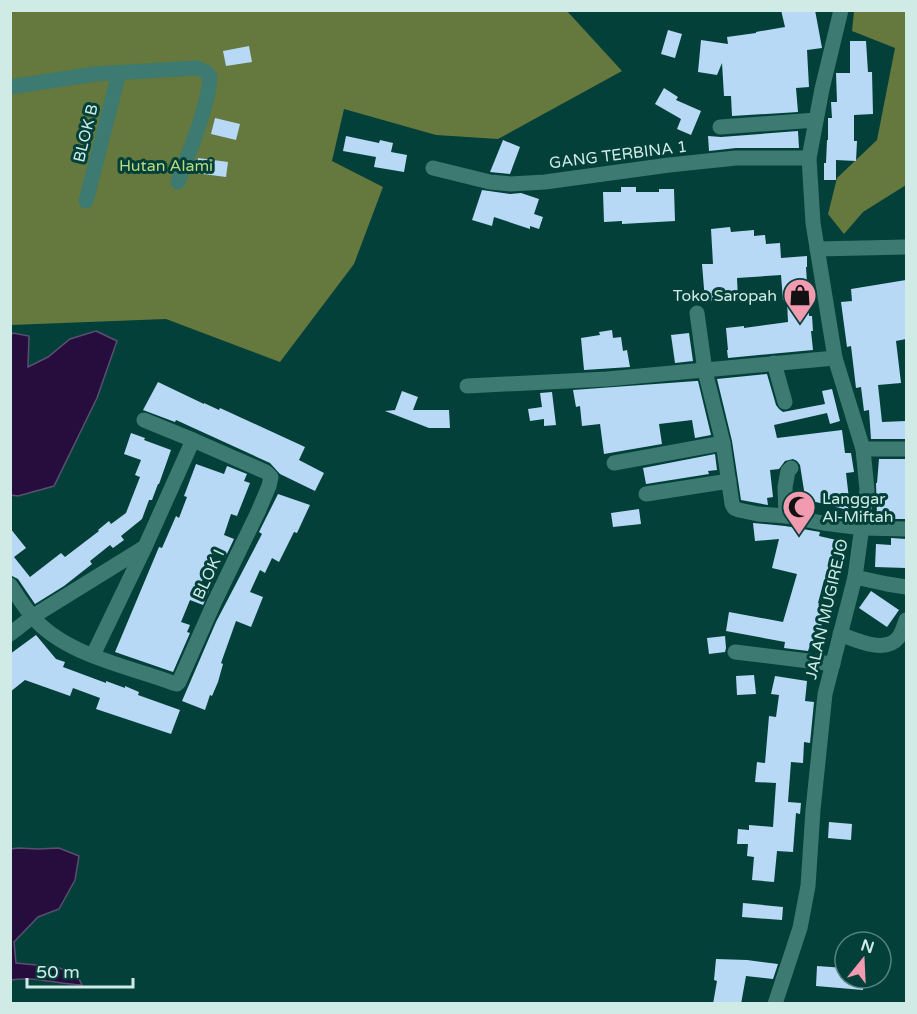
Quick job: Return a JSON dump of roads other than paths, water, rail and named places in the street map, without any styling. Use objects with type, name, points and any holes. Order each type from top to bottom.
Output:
[{"type":"street","name":"JALAN MUGIREJO","points":[[775,1004],[800,928],[808,886],[825,694],[855,577],[867,490],[863,449],[835,358],[813,223],[809,158],[841,10]]},
{"type":"street","points":[[10,87],[95,74],[197,68],[206,72],[210,77],[206,102],[178,182]]},
{"type":"street","name":"BLOK B","points":[[86,201],[119,73]]},
{"type":"street","points":[[720,127],[816,120]]},
{"type":"street","name":"GANG TERBINA 1","points":[[433,168],[490,182],[511,184],[545,182],[736,158],[809,158]]},
{"type":"street","points":[[817,249],[906,247]]},
{"type":"street","points":[[697,313],[705,371],[723,443],[732,504],[736,509],[863,528],[906,530]]},
{"type":"street","points":[[468,386],[607,379],[835,358]]},
{"type":"street","points":[[774,363],[785,402]]},
{"type":"street","name":"BLOK I","points":[[10,585],[32,617],[54,636],[74,648],[136,672],[177,684],[258,512],[271,477],[266,472],[144,420]]},
{"type":"street","points":[[93,655],[193,440]]},
{"type":"street","points":[[614,463],[723,443]]},
{"type":"street","points":[[863,449],[906,449]]},
{"type":"street","points":[[786,516],[786,475],[791,468]]},
{"type":"street","points":[[646,494],[729,481]]},
{"type":"street","points":[[10,634],[32,617],[145,547]]},
{"type":"street","points":[[855,577],[906,587]]},
{"type":"street","points":[[840,634],[867,644],[884,645],[897,639],[903,631],[906,620]]},
{"type":"street","points":[[735,652],[832,664]]},
{"type":"place","name":"Toko Saropah","points":[[800,324]]},
{"type":"place","name":"Langgar Al-Miftah","points":[[799,536]]},
{"type":"park label","name":"Hutan Alami","points":[[166,165]]}]
